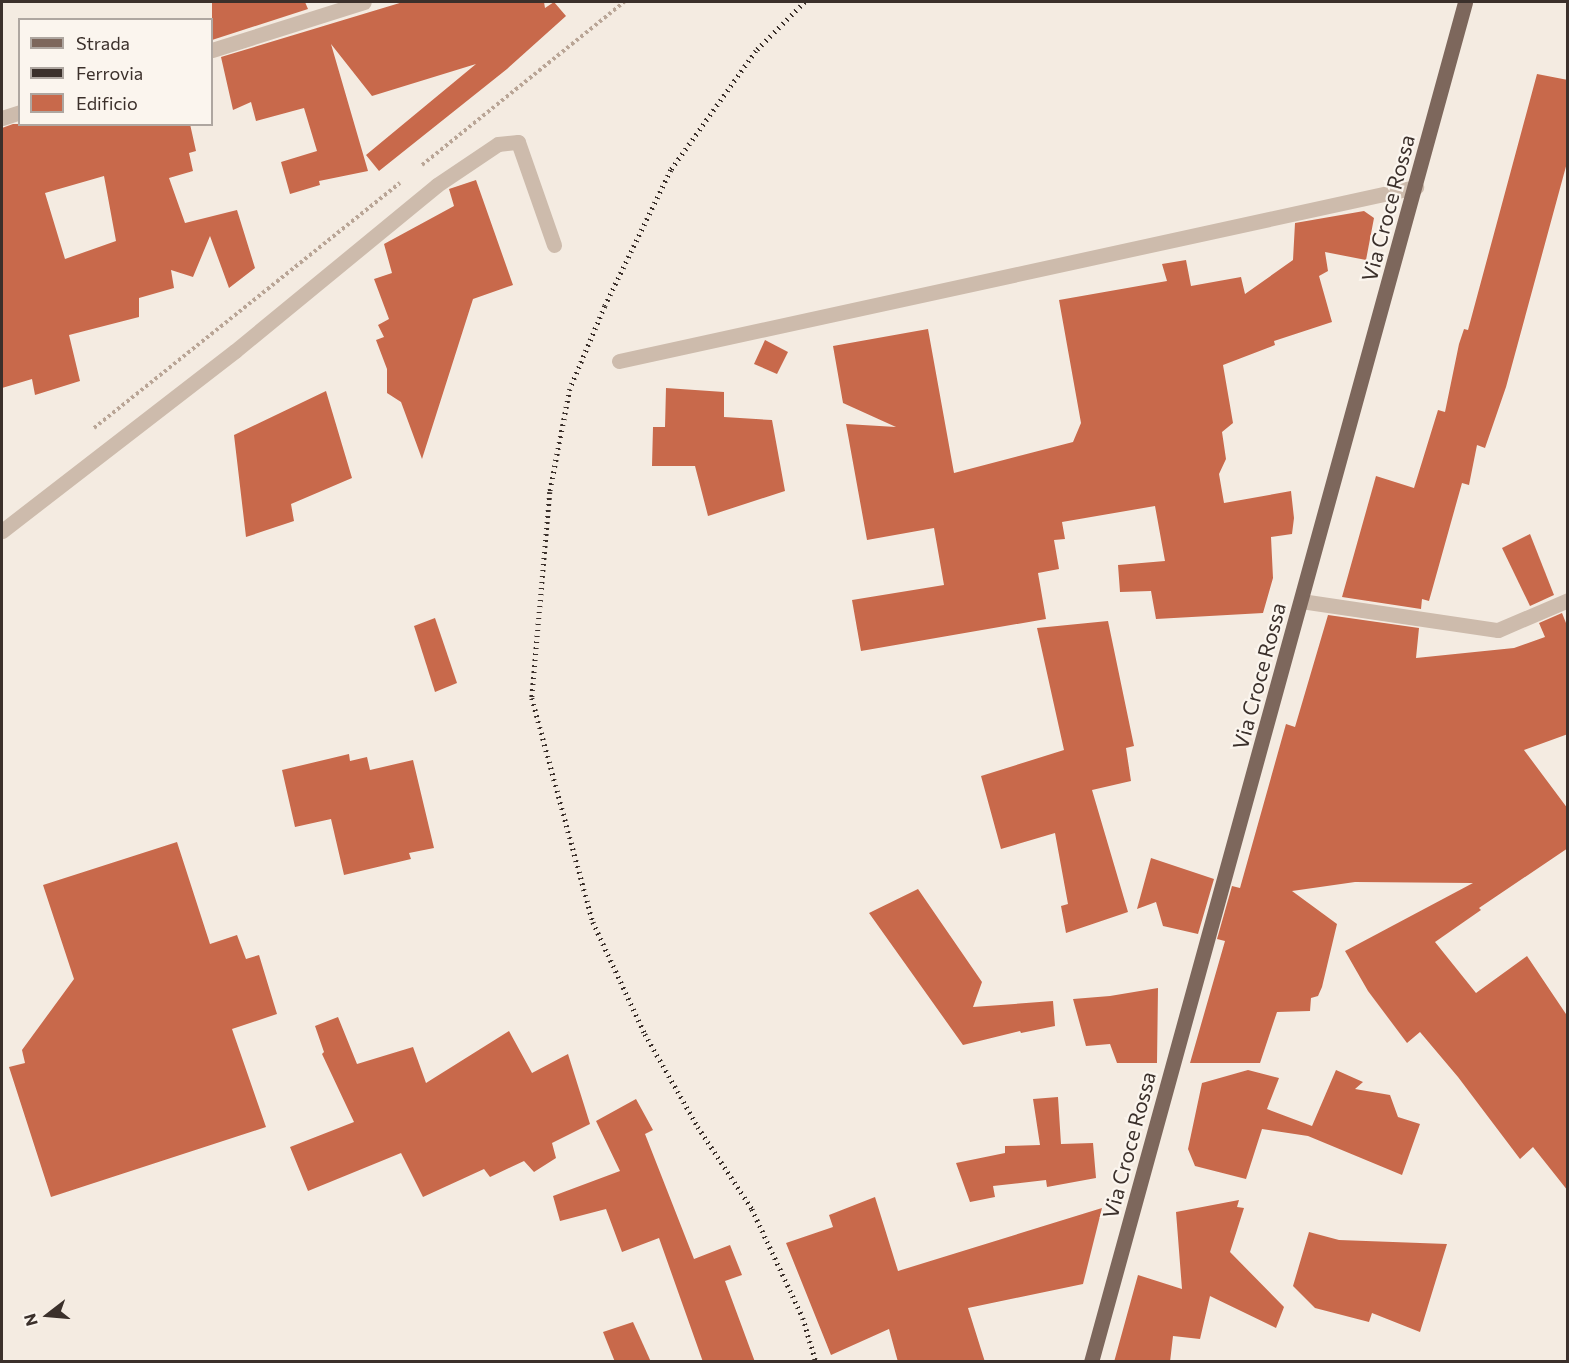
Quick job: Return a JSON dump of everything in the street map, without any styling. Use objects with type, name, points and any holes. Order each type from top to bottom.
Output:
[{"type":"main road","name":"Via Croce Rossa","points":[[1091,1362],[1416,187],[1465,2]]},
{"type":"street","points":[[213,50],[364,2]]},
{"type":"street","points":[[2,118],[18,113]]},
{"type":"street","points":[[2,531],[235,351],[437,185],[498,144],[518,142],[554,244]]},
{"type":"street","points":[[619,361],[1416,187]]},
{"type":"street","points":[[1301,601],[1498,630],[1568,600]]},
{"type":"path","points":[[416,170],[624,2]]},
{"type":"path","points":[[91,430],[407,177]]},
{"type":"building","points":[[212,2],[305,2],[308,9],[213,40]]},
{"type":"building","points":[[403,2],[544,2],[545,8],[554,2],[566,16],[507,69],[379,171],[366,155],[476,64],[372,96],[331,44],[368,171],[319,181],[320,185],[290,194],[281,162],[317,151],[304,108],[256,121],[251,102],[233,110],[221,57]]},
{"type":"building","points":[[1537,74],[1568,80],[1568,159],[1506,387],[1485,448],[1477,445],[1469,485],[1462,483],[1429,601],[1422,599],[1421,609],[1342,597],[1376,476],[1414,488],[1438,410],[1445,412],[1459,344],[1464,329],[1468,330]]},
{"type":"building","points":[[13,124],[18,124],[18,126],[190,126],[196,151],[189,153],[193,171],[169,178],[185,223],[237,210],[255,268],[229,288],[210,236],[193,277],[171,270],[174,288],[139,298],[139,317],[69,335],[80,381],[35,395],[32,379],[2,388],[2,128]],"holes":[[[104,176],[116,241],[65,259],[45,193]]]},
{"type":"building","points":[[476,180],[513,285],[473,299],[422,459],[401,402],[387,393],[387,369],[376,340],[384,337],[378,325],[389,319],[374,279],[392,273],[384,244],[454,206],[449,189]]},
{"type":"building","points":[[1364,211],[1374,218],[1366,260],[1325,252],[1328,271],[1319,276],[1332,322],[1274,341],[1275,345],[1223,365],[1233,423],[1222,432],[1226,459],[1219,474],[1224,503],[1291,491],[1294,518],[1292,534],[1271,537],[1273,578],[1263,613],[1156,619],[1151,591],[1120,592],[1118,565],[1165,561],[1155,506],[1062,522],[1065,539],[1054,540],[1059,569],[1038,573],[1046,619],[861,651],[852,600],[944,585],[934,528],[867,540],[846,424],[896,427],[843,403],[833,346],[928,329],[954,473],[1073,442],[1081,423],[1059,300],[1167,281],[1162,264],[1186,260],[1191,286],[1241,277],[1245,294],[1293,260],[1295,223]]},
{"type":"building","points":[[765,340],[788,352],[777,374],[754,364]]},
{"type":"building","points":[[666,388],[724,392],[724,417],[772,420],[785,491],[708,516],[695,466],[652,466],[653,427],[665,427]]},
{"type":"building","points":[[326,391],[352,478],[291,504],[294,521],[246,537],[234,435]]},
{"type":"building","points":[[1530,534],[1554,595],[1530,606],[1502,548]]},
{"type":"building","points":[[1562,613],[1568,628],[1568,734],[1524,750],[1568,809],[1568,848],[1479,908],[1481,910],[1435,942],[1476,993],[1527,956],[1568,1017],[1568,1191],[1533,1147],[1520,1159],[1458,1077],[1420,1032],[1407,1043],[1368,991],[1345,951],[1473,883],[1355,882],[1292,891],[1337,924],[1322,987],[1318,996],[1311,998],[1310,1011],[1277,1012],[1260,1063],[1190,1063],[1225,941],[1217,939],[1232,886],[1240,888],[1286,724],[1295,727],[1328,615],[1419,628],[1416,658],[1514,648],[1545,637],[1539,623]]},
{"type":"building","points":[[435,618],[457,683],[435,692],[414,626]]},
{"type":"building","points":[[1108,621],[1134,746],[1126,748],[1131,781],[1092,790],[1128,912],[1066,933],[1061,906],[1068,904],[1055,833],[1001,849],[981,776],[1064,750],[1037,628]]},
{"type":"building","points":[[349,754],[350,761],[367,757],[370,770],[413,760],[434,848],[409,853],[411,859],[344,875],[331,819],[295,827],[282,770]]},
{"type":"building","points":[[177,842],[210,944],[237,935],[246,959],[259,955],[277,1014],[232,1029],[266,1127],[51,1197],[9,1067],[25,1063],[22,1050],[74,979],[43,885]]},
{"type":"building","points":[[1151,858],[1214,879],[1198,934],[1163,926],[1156,902],[1137,909]]},
{"type":"building","points":[[918,889],[982,982],[973,1007],[1053,1001],[1055,1026],[1021,1033],[1020,1031],[963,1045],[869,913]]},
{"type":"building","points":[[1158,988],[1157,1063],[1117,1063],[1110,1044],[1086,1046],[1073,999]]},
{"type":"building","points":[[338,1017],[357,1064],[413,1047],[426,1083],[509,1031],[532,1073],[568,1054],[590,1124],[552,1143],[556,1158],[534,1172],[524,1161],[490,1177],[484,1169],[423,1197],[401,1153],[308,1191],[290,1147],[354,1122],[322,1054],[324,1052],[315,1026]]},
{"type":"building","points":[[1248,1070],[1279,1078],[1267,1109],[1312,1126],[1336,1070],[1363,1082],[1355,1089],[1390,1095],[1398,1117],[1420,1124],[1402,1175],[1308,1136],[1262,1129],[1246,1179],[1195,1166],[1188,1149],[1202,1083]]},
{"type":"building","points":[[1058,1097],[1061,1144],[1093,1143],[1096,1178],[1047,1187],[1046,1180],[993,1186],[995,1197],[970,1202],[956,1163],[1005,1153],[1005,1146],[1040,1145],[1033,1099]]},
{"type":"building","points":[[636,1099],[653,1130],[645,1134],[694,1259],[730,1245],[742,1275],[725,1281],[755,1362],[703,1362],[659,1238],[622,1252],[606,1209],[560,1221],[553,1196],[620,1171],[596,1121]]},
{"type":"building","points":[[875,1197],[898,1271],[1102,1208],[1083,1284],[968,1308],[985,1362],[898,1362],[889,1329],[831,1355],[786,1243],[833,1227],[829,1215]]},
{"type":"building","points":[[1239,1200],[1237,1207],[1244,1208],[1230,1252],[1284,1307],[1276,1328],[1210,1296],[1200,1339],[1173,1336],[1170,1362],[1114,1362],[1138,1275],[1182,1289],[1176,1212]]},
{"type":"building","points":[[1309,1232],[1339,1240],[1447,1244],[1420,1332],[1372,1313],[1369,1322],[1315,1308],[1293,1286]]},
{"type":"building","points":[[633,1322],[651,1362],[615,1362],[603,1332]]},
{"type":"railway","points":[[805,2],[756,51],[671,170],[605,306],[570,389],[550,492],[532,698],[593,922],[645,1034],[698,1127],[752,1209],[803,1318],[816,1362]]}]
